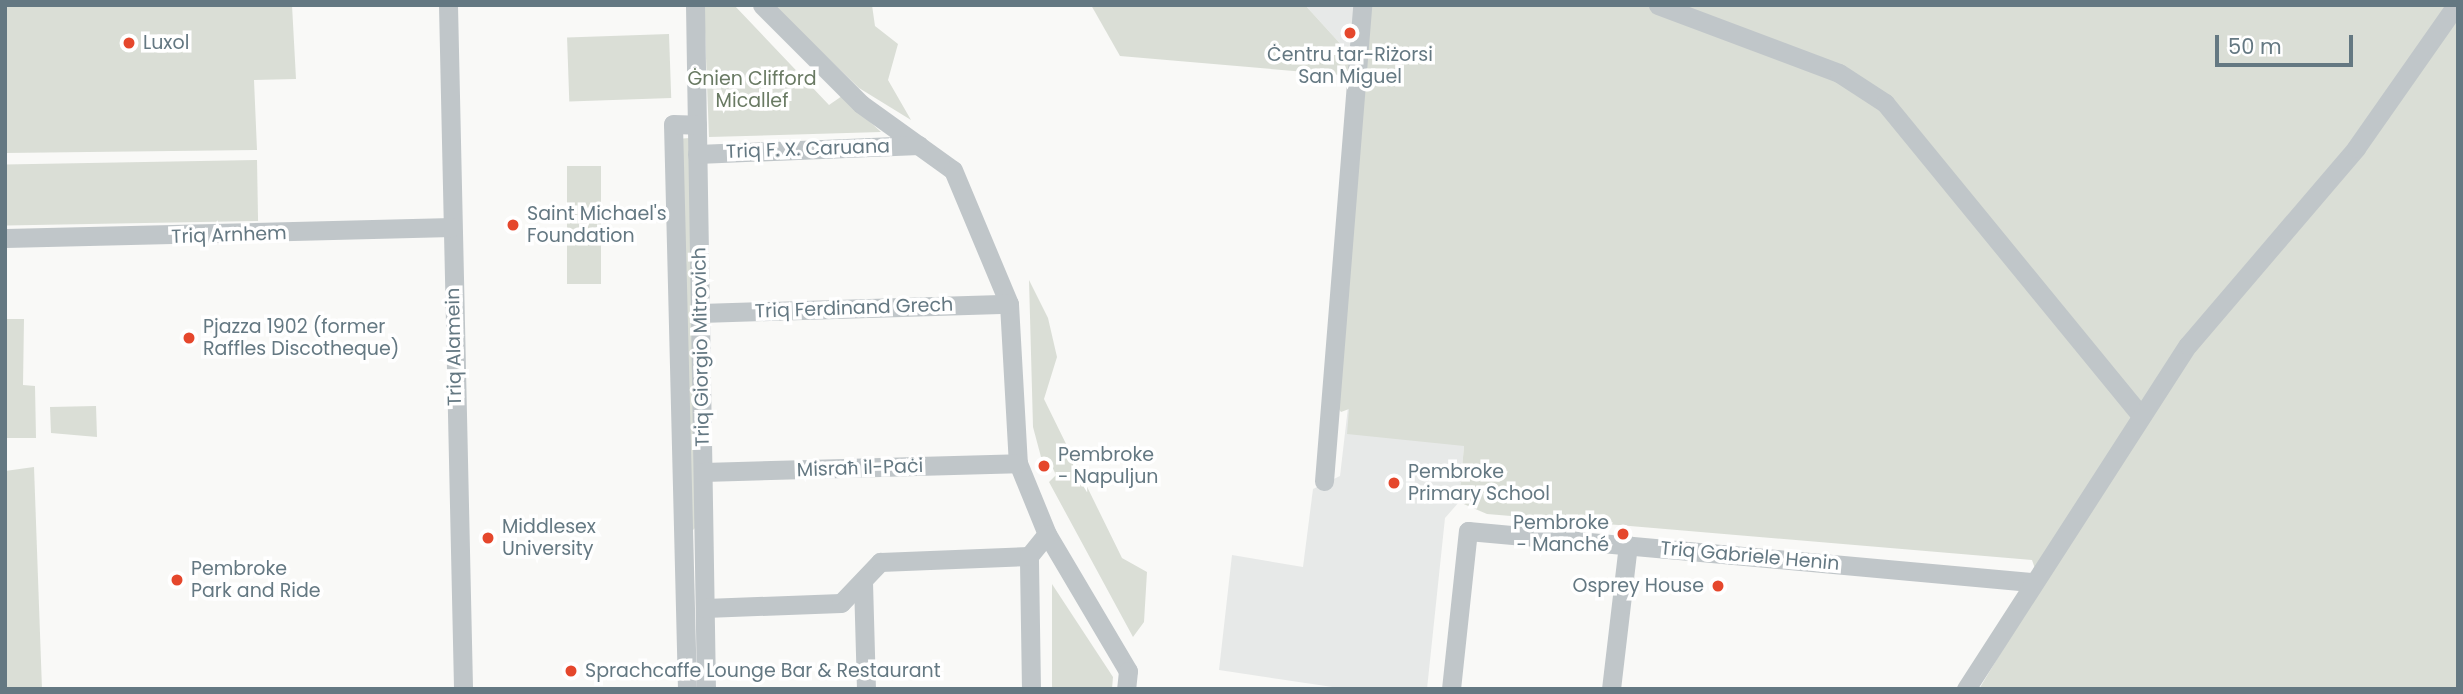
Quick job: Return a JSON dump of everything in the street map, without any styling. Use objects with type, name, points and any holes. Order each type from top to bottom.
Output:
[{"type":"street","name":"Triq Alamein","points":[[448,5],[463,689]]},
{"type":"street","name":"Triq Giorgio Mitrovich","points":[[695,5],[706,689]]},
{"type":"street","points":[[762,5],[860,104],[953,170],[1009,304],[1018,463],[1048,534],[1128,671],[1126,689]]},
{"type":"street","points":[[1324,481],[1362,5]]},
{"type":"street","points":[[1658,5],[1839,73],[1885,103],[2140,415]]},
{"type":"street","points":[[1966,689],[2031,582],[2055,556],[2140,415],[2188,345],[2356,148],[2456,5]]},
{"type":"street","points":[[687,689],[673,124],[697,125]]},
{"type":"street","name":"Triq F. X. Caruana","points":[[697,154],[919,145]]},
{"type":"street","name":"Triq Arnhem","points":[[5,238],[452,227]]},
{"type":"street","name":"Triq Ferdinand Grech","points":[[700,313],[1009,304]]},
{"type":"street","name":"Misraħ il-Paċi","points":[[703,472],[1018,463]]},
{"type":"street","name":"Triq Gabriele Henin","points":[[1451,689],[1468,531],[2031,582]]},
{"type":"street","points":[[1031,689],[1029,556],[1048,534]]},
{"type":"street","points":[[1611,689],[1628,545]]},
{"type":"street","points":[[705,608],[841,603],[880,562],[1029,556]]},
{"type":"street","points":[[863,582],[866,689]]},
{"type":"shaded area","name":"Ċentru tar-Riżorsi San Miguel","points":[[1305,5],[1371,5],[1356,61]]},
{"type":"shaded area","name":"Pembroke Primary School","points":[[1362,287],[1464,446],[1459,502],[1445,518],[1427,689],[1346,689],[1219,670],[1232,555],[1303,567],[1313,489],[1340,476]]},
{"type":"green space","name":"Luxol","points":[[5,5],[292,5],[296,79],[254,80],[257,150],[5,153]]},
{"type":"green space","name":"Ġnien Clifford Micallef","points":[[704,5],[734,5],[829,105],[842,96],[881,132],[709,137]]},
{"type":"green space","points":[[773,5],[872,5],[875,26],[898,44],[888,80],[911,120],[859,88]]},
{"type":"green space","points":[[1091,5],[1305,5],[1356,61],[1353,76],[1120,56]]},
{"type":"green space","points":[[1365,5],[2458,5],[2458,689],[1979,689],[2041,586],[2032,560],[1487,514],[1459,502],[1464,446],[1347,434],[1349,409],[1341,412],[1336,405]]},
{"type":"green space","points":[[669,34],[671,98],[569,102],[567,38]]},
{"type":"green space","points":[[690,138],[700,523],[692,531],[675,139]]},
{"type":"green space","points":[[257,160],[258,221],[6,225],[5,164]]},
{"type":"green space","points":[[567,166],[601,166],[601,284],[567,284]]},
{"type":"green space","points":[[1029,280],[1048,318],[1057,357],[1044,399],[1122,558],[1147,572],[1144,622],[1133,637],[1049,482],[1056,475],[1048,458],[1041,457],[1033,427]]},
{"type":"green space","points":[[5,319],[24,319],[23,385],[35,386],[36,438],[5,438]]},
{"type":"green space","points":[[96,406],[97,437],[51,433],[50,407]]},
{"type":"green space","points":[[34,467],[42,689],[5,689],[5,471]]},
{"type":"green space","points":[[1052,584],[1113,677],[1112,689],[1052,689]]},
{"type":"place","name":"Ċentru tar-Riżorsi San Miguel","points":[[1350,33]]},
{"type":"place","name":"Luxol","points":[[129,43]]},
{"type":"place","name":"Saint Michael's Foundation","points":[[513,225]]},
{"type":"place","name":"Pjazza 1902 (former Raffles Discotheque)","points":[[189,338]]},
{"type":"place","name":"Pembroke - Napuljun","points":[[1044,466]]},
{"type":"place","name":"Pembroke Primary School","points":[[1394,483]]},
{"type":"place","name":"Pembroke - Manché","points":[[1623,534]]},
{"type":"place","name":"Middlesex University","points":[[488,538]]},
{"type":"place","name":"Pembroke Park and Ride","points":[[177,580]]},
{"type":"place","name":"Osprey House","points":[[1718,586]]},
{"type":"place","name":"Sprachcaffe Lounge Bar & Restaurant","points":[[571,671]]}]
